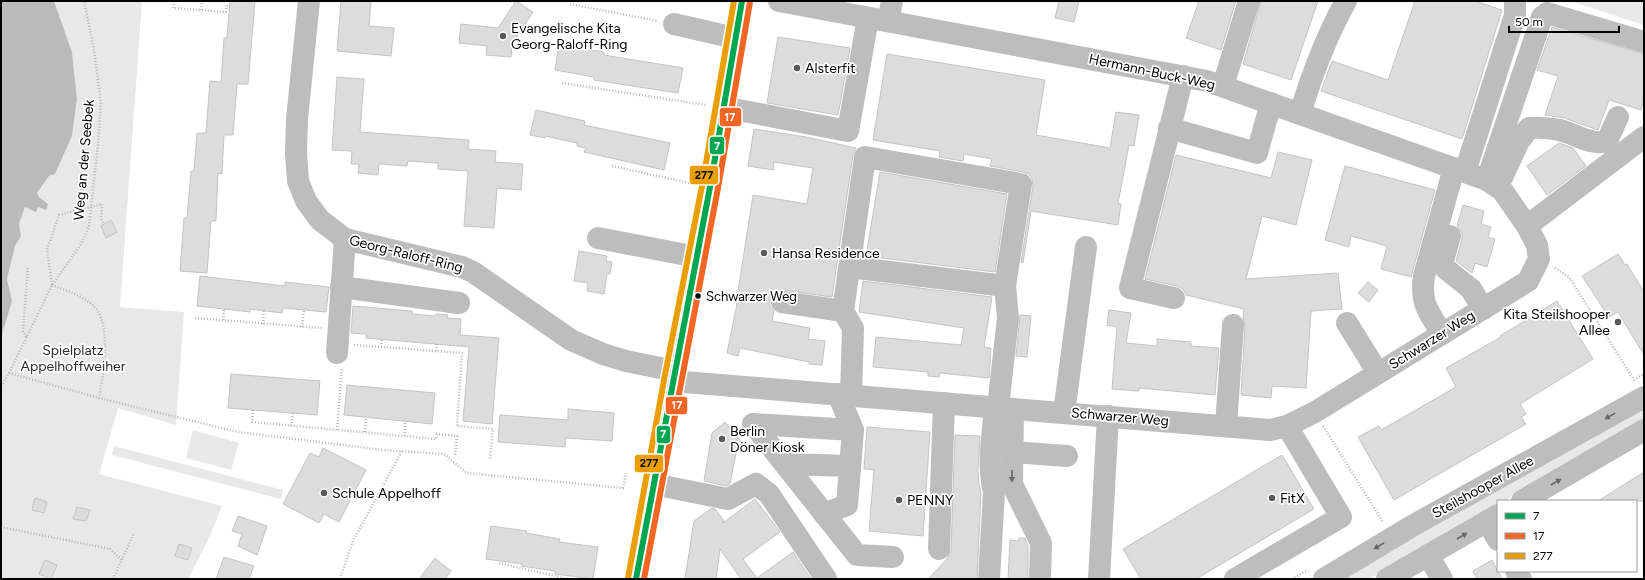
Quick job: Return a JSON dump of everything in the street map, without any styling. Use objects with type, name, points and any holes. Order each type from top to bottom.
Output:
[{"type":"street","name":"Georg-Raloff-Ring","points":[[309,1],[297,119],[296,153],[298,181],[306,201],[325,224],[345,239],[462,267],[473,272],[571,340],[603,354],[673,376]]},
{"type":"street","points":[[636,578],[673,376],[710,187],[742,1]]},
{"type":"street","name":"Hermann-Buck-Weg","points":[[779,1],[882,13],[1207,81],[1474,176]]},
{"type":"street","points":[[1223,86],[1249,1]]},
{"type":"street","points":[[1300,114],[1308,86],[1327,36],[1346,1]]},
{"type":"street","points":[[1474,176],[1515,15],[1515,1]]},
{"type":"street","points":[[723,107],[848,132],[882,13]]},
{"type":"street","points":[[1442,334],[1423,301],[1422,290],[1424,276],[1474,176],[1542,17],[1547,13],[1644,42]]},
{"type":"street","points":[[674,24],[735,38]]},
{"type":"street","points":[[1174,298],[1130,288],[1183,76]]},
{"type":"street","points":[[1169,128],[1257,153],[1271,104]]},
{"type":"street","points":[[1483,309],[1471,289],[1442,264],[1463,188],[1474,176],[1519,141],[1529,128],[1540,127],[1559,130],[1599,144],[1607,141],[1618,117]]},
{"type":"street","points":[[1527,226],[1644,137]]},
{"type":"street","points":[[824,514],[847,504],[853,430],[845,395],[853,328],[843,311],[848,267],[865,158],[1021,184],[1005,286],[1008,318],[1002,408],[990,470],[994,492],[989,579]]},
{"type":"street","points":[[1474,176],[1502,190],[1527,226],[1537,245],[1539,259]]},
{"type":"street","points":[[598,238],[697,257]]},
{"type":"street","points":[[339,348],[341,287],[345,239]]},
{"type":"street","points":[[1064,413],[1086,247]]},
{"type":"street","name":"Schwarzer Weg","points":[[673,376],[845,395],[1270,430],[1287,426],[1315,412],[1528,281],[1539,259]]},
{"type":"street","points":[[848,267],[1005,286]]},
{"type":"street","points":[[341,287],[459,303]]},
{"type":"street","points":[[782,302],[843,311]]},
{"type":"street","points":[[1347,323],[1378,373]]},
{"type":"street","points":[[1226,426],[1233,325]]},
{"type":"street","name":"Steilshooper Allee","points":[[1324,579],[1639,389]]},
{"type":"street","points":[[939,549],[944,403]]},
{"type":"street","points":[[1002,408],[1012,452],[1012,484],[1041,543],[1040,579]]},
{"type":"street","points":[[1099,579],[1108,416]]},
{"type":"street","points":[[853,430],[753,424],[857,555],[893,557]]},
{"type":"street","points":[[1243,577],[1341,517],[1287,426]]},
{"type":"street","points":[[1524,500],[1644,430]]},
{"type":"street","points":[[1012,452],[1067,456]]},
{"type":"street","points":[[785,464],[850,466]]},
{"type":"street","points":[[653,484],[728,499],[756,484],[769,494],[826,579]]},
{"type":"street","points":[[1390,578],[1492,518],[1497,536]]},
{"type":"street","points":[[1428,555],[1442,579]]},
{"type":"path","name":"Weg an der Seebek","points":[[1,386],[9,373],[52,285],[80,246],[89,226],[101,102],[94,50],[84,1]]},
{"type":"path","points":[[174,1],[173,8],[226,12],[227,4]]},
{"type":"path","points":[[201,10],[202,2]]},
{"type":"path","points":[[570,4],[674,24]]},
{"type":"path","points":[[562,83],[723,107]]},
{"type":"path","points":[[612,166],[710,187]]},
{"type":"path","points":[[99,398],[104,371],[105,344],[100,316],[98,311],[85,299],[52,285],[47,250],[59,215],[102,204],[101,218],[103,223]]},
{"type":"path","points":[[1539,259],[1569,277],[1639,389]]},
{"type":"path","points":[[26,337],[23,331],[28,267]]},
{"type":"path","points":[[223,320],[224,309]]},
{"type":"path","points":[[302,327],[304,310]]},
{"type":"path","points":[[263,324],[264,311]]},
{"type":"path","points":[[195,318],[302,327],[339,348],[382,347],[462,353],[456,426],[493,429],[490,459]]},
{"type":"path","points":[[382,340],[382,347]]},
{"type":"path","points":[[436,351],[437,344]]},
{"type":"path","points":[[337,430],[339,348]]},
{"type":"path","points":[[9,373],[99,398],[238,432],[402,451],[444,454],[467,473],[622,488],[626,473]]},
{"type":"path","points":[[253,410],[252,422],[436,439],[437,434],[457,436],[455,455]]},
{"type":"path","points":[[292,426],[293,412]]},
{"type":"path","points":[[1315,412],[1385,526]]},
{"type":"path","points":[[365,432],[366,417]]},
{"type":"path","points":[[405,421],[405,436]]},
{"type":"path","points":[[340,579],[353,542],[402,451]]},
{"type":"path","points":[[1,527],[110,549],[122,560]]},
{"type":"path","points":[[113,579],[134,533]]},
{"type":"path","points":[[499,563],[568,579]]},
{"type":"green space","name":"Spielplatz Appelhoffweiher","points":[[54,1],[142,1],[120,307],[184,312],[176,425],[118,408],[99,474],[222,506],[210,536],[188,579],[1,579],[1,338],[12,301],[7,279],[15,246],[21,236],[19,224],[25,207],[38,207],[46,209],[48,204],[38,197],[37,193],[49,176],[55,174],[72,136],[77,99],[72,52]]},
{"type":"green space","points":[[1570,1],[1644,1],[1644,25]]},
{"type":"green space","points":[[1644,408],[1644,419],[1506,500],[1497,500],[1497,506],[1369,579],[1339,579]]},
{"type":"green space","points":[[193,430],[239,443],[231,470],[186,458]]},
{"type":"green space","points":[[114,446],[283,490],[281,499],[112,455]]},
{"type":"shaded area","points":[[1,1],[54,1],[72,52],[77,99],[72,136],[55,174],[49,176],[37,193],[39,197],[48,204],[46,210],[38,207],[36,212],[25,207],[19,224],[21,236],[15,246],[7,279],[12,301],[1,338]]},
{"type":"building","points":[[230,1],[255,1],[248,84],[237,84],[233,135],[224,135],[222,174],[218,173],[216,221],[211,221],[207,273],[180,271],[184,218],[187,218],[191,171],[194,171],[197,133],[206,133],[210,81],[221,82],[224,38],[227,38]]},
{"type":"building","points":[[341,1],[371,1],[369,26],[394,28],[391,56],[337,51]]},
{"type":"building","name":"Evangelische Kita Georg-Raloff-Ring","points":[[516,1],[533,12],[512,44],[511,57],[486,55],[487,46],[459,43],[461,24],[498,28]]},
{"type":"building","points":[[1059,1],[1079,1],[1074,22],[1055,18]]},
{"type":"building","points":[[1199,1],[1236,1],[1221,50],[1186,38]]},
{"type":"building","points":[[1261,1],[1318,1],[1291,80],[1243,64]]},
{"type":"building","points":[[1415,1],[1475,1],[1502,10],[1462,139],[1321,91],[1332,61],[1388,80]]},
{"type":"building","points":[[1552,27],[1644,54],[1644,99],[1641,110],[1609,100],[1598,130],[1564,118],[1545,115],[1558,76],[1537,70]]},
{"type":"building","points":[[778,37],[850,48],[838,115],[767,103]]},
{"type":"building","points":[[559,45],[604,52],[604,55],[683,68],[678,93],[594,80],[594,77],[555,70]]},
{"type":"building","points":[[887,54],[1045,80],[1036,135],[1110,148],[1116,112],[1139,115],[1134,146],[1129,145],[1118,203],[1121,204],[1118,225],[1031,211],[1023,263],[1021,262],[1033,186],[1032,179],[1029,174],[990,166],[992,159],[964,154],[963,161],[939,157],[940,151],[873,140]]},
{"type":"building","points":[[337,77],[364,79],[360,132],[469,140],[468,149],[496,151],[495,162],[523,164],[521,190],[497,188],[494,228],[464,226],[468,171],[438,169],[438,163],[408,161],[407,166],[379,164],[378,175],[358,173],[359,164],[351,164],[352,151],[332,150]]},
{"type":"building","points":[[536,110],[585,121],[584,125],[670,143],[664,170],[584,152],[586,148],[577,146],[577,143],[545,136],[545,138],[530,135]]},
{"type":"building","points":[[754,129],[806,137],[856,148],[853,155],[832,297],[778,290],[772,294],[770,300],[770,306],[774,311],[772,321],[810,328],[808,339],[825,341],[822,365],[809,364],[809,362],[740,348],[738,356],[727,353],[737,304],[753,195],[807,204],[813,168],[774,162],[773,170],[748,166]]},
{"type":"building","points":[[1559,143],[1573,148],[1586,166],[1547,195],[1527,166]]},
{"type":"building","points":[[1278,152],[1312,160],[1296,225],[1262,216],[1246,279],[1338,273],[1342,309],[1311,311],[1306,388],[1272,386],[1271,398],[1241,395],[1245,326],[1243,318],[1244,309],[1186,295],[1183,289],[1177,286],[1145,279],[1176,155],[1271,178]]},
{"type":"building","points":[[1345,166],[1435,190],[1411,277],[1381,269],[1387,246],[1351,236],[1349,247],[1325,240]]},
{"type":"building","points":[[880,172],[1007,194],[995,272],[866,256]]},
{"type":"building","points":[[1463,205],[1484,211],[1481,224],[1491,227],[1488,237],[1495,239],[1487,267],[1475,263],[1472,273],[1456,261],[1462,239],[1462,233],[1457,226]]},
{"type":"building","points":[[111,220],[117,232],[106,238],[101,226]]},
{"type":"building","points":[[579,251],[607,256],[606,261],[612,262],[610,274],[607,274],[604,294],[587,291],[588,283],[574,281]]},
{"type":"building","points":[[1618,254],[1625,265],[1627,264],[1644,292],[1644,355],[1618,312],[1609,317],[1582,276]]},
{"type":"building","points":[[200,276],[285,286],[285,282],[329,287],[326,312],[283,308],[282,313],[250,309],[250,312],[197,306]]},
{"type":"building","points":[[863,281],[992,297],[984,347],[991,348],[989,378],[940,373],[939,377],[928,376],[928,372],[873,367],[876,337],[961,345],[964,328],[859,312]]},
{"type":"building","points":[[1368,282],[1378,290],[1369,302],[1358,293]]},
{"type":"building","points":[[1557,301],[1593,359],[1520,404],[1526,414],[1521,417],[1526,424],[1394,500],[1358,437],[1379,426],[1381,430],[1456,387],[1446,368],[1501,337],[1500,336]]},
{"type":"building","points":[[353,306],[412,311],[412,314],[435,316],[436,314],[448,315],[447,318],[461,319],[460,335],[499,338],[492,424],[463,421],[469,347],[366,338],[366,334],[351,333]]},
{"type":"building","points":[[1109,310],[1131,313],[1126,343],[1157,346],[1157,339],[1191,342],[1191,346],[1219,348],[1215,395],[1139,388],[1139,391],[1112,389],[1117,327],[1107,325]]},
{"type":"building","points":[[1020,315],[1031,316],[1027,357],[1016,356]]},
{"type":"building","points":[[231,374],[320,381],[317,415],[228,408]]},
{"type":"building","points":[[347,385],[435,393],[432,424],[344,415]]},
{"type":"building","points":[[568,409],[614,413],[612,441],[566,438],[565,447],[498,442],[500,415],[568,420]]},
{"type":"building","points":[[725,422],[742,443],[737,448],[730,484],[726,486],[704,481],[712,433]]},
{"type":"building","name":"PENNY","points":[[867,427],[930,432],[923,536],[869,531],[874,470],[864,469]]},
{"type":"building","points":[[955,435],[980,436],[978,472],[981,493],[977,579],[928,579],[947,559],[951,550]]},
{"type":"building","points":[[323,448],[366,470],[339,522],[324,514],[319,523],[283,504],[310,453],[319,457]]},
{"type":"building","points":[[1282,455],[1314,509],[1196,579],[1141,579],[1123,549]]},
{"type":"building","points":[[1644,472],[1644,501],[1600,500]]},
{"type":"building","points":[[35,498],[47,502],[44,513],[32,510]]},
{"type":"building","points":[[755,499],[780,532],[743,559],[757,578],[793,552],[811,579],[741,579],[720,549],[716,579],[685,579],[694,521],[712,508],[715,509],[724,521],[723,523]]},
{"type":"building","points":[[77,507],[90,510],[86,521],[73,519]]},
{"type":"building","points":[[238,516],[267,526],[257,555],[238,546],[242,534],[232,531]]},
{"type":"building","points":[[491,526],[527,531],[526,533],[560,539],[559,542],[598,547],[593,579],[555,574],[555,571],[521,566],[522,564],[486,559]]},
{"type":"building","points":[[1019,538],[1025,538],[1028,546],[1028,579],[1008,579],[1010,540],[1019,541]]},
{"type":"building","points":[[179,544],[192,548],[188,560],[175,556]]},
{"type":"building","points":[[224,557],[254,566],[249,579],[216,579]]},
{"type":"building","points":[[435,558],[451,571],[445,579],[419,579]]},
{"type":"building","points":[[45,560],[57,565],[51,579],[39,574]]},
{"type":"building","points":[[1492,560],[1502,579],[1477,579],[1473,571]]},
{"type":"transit line","name":"277","points":[[628,578],[664,380],[702,186],[734,1]]},
{"type":"transit line","name":"7","points":[[636,579],[710,187],[742,1]]},
{"type":"transit line","name":"17","points":[[644,579],[718,188],[750,2]]},
{"type":"place","name":"Evangelische Kita Georg-Raloff-Ring","points":[[503,36]]},
{"type":"place","name":"Alsterfit","points":[[797,68]]},
{"type":"place","name":"Hansa Residence","points":[[764,253]]},
{"type":"place","name":"Schwarzer Weg","points":[[698,296]]},
{"type":"place","name":"Kita Steilshooper Allee","points":[[1618,322]]},
{"type":"place","name":"Berlin Döner Kiosk","points":[[722,439]]},
{"type":"place","name":"Schule Appelhoff","points":[[324,493]]},
{"type":"place","name":"FitX","points":[[1272,498]]},
{"type":"place","name":"PENNY","points":[[899,500]]}]
